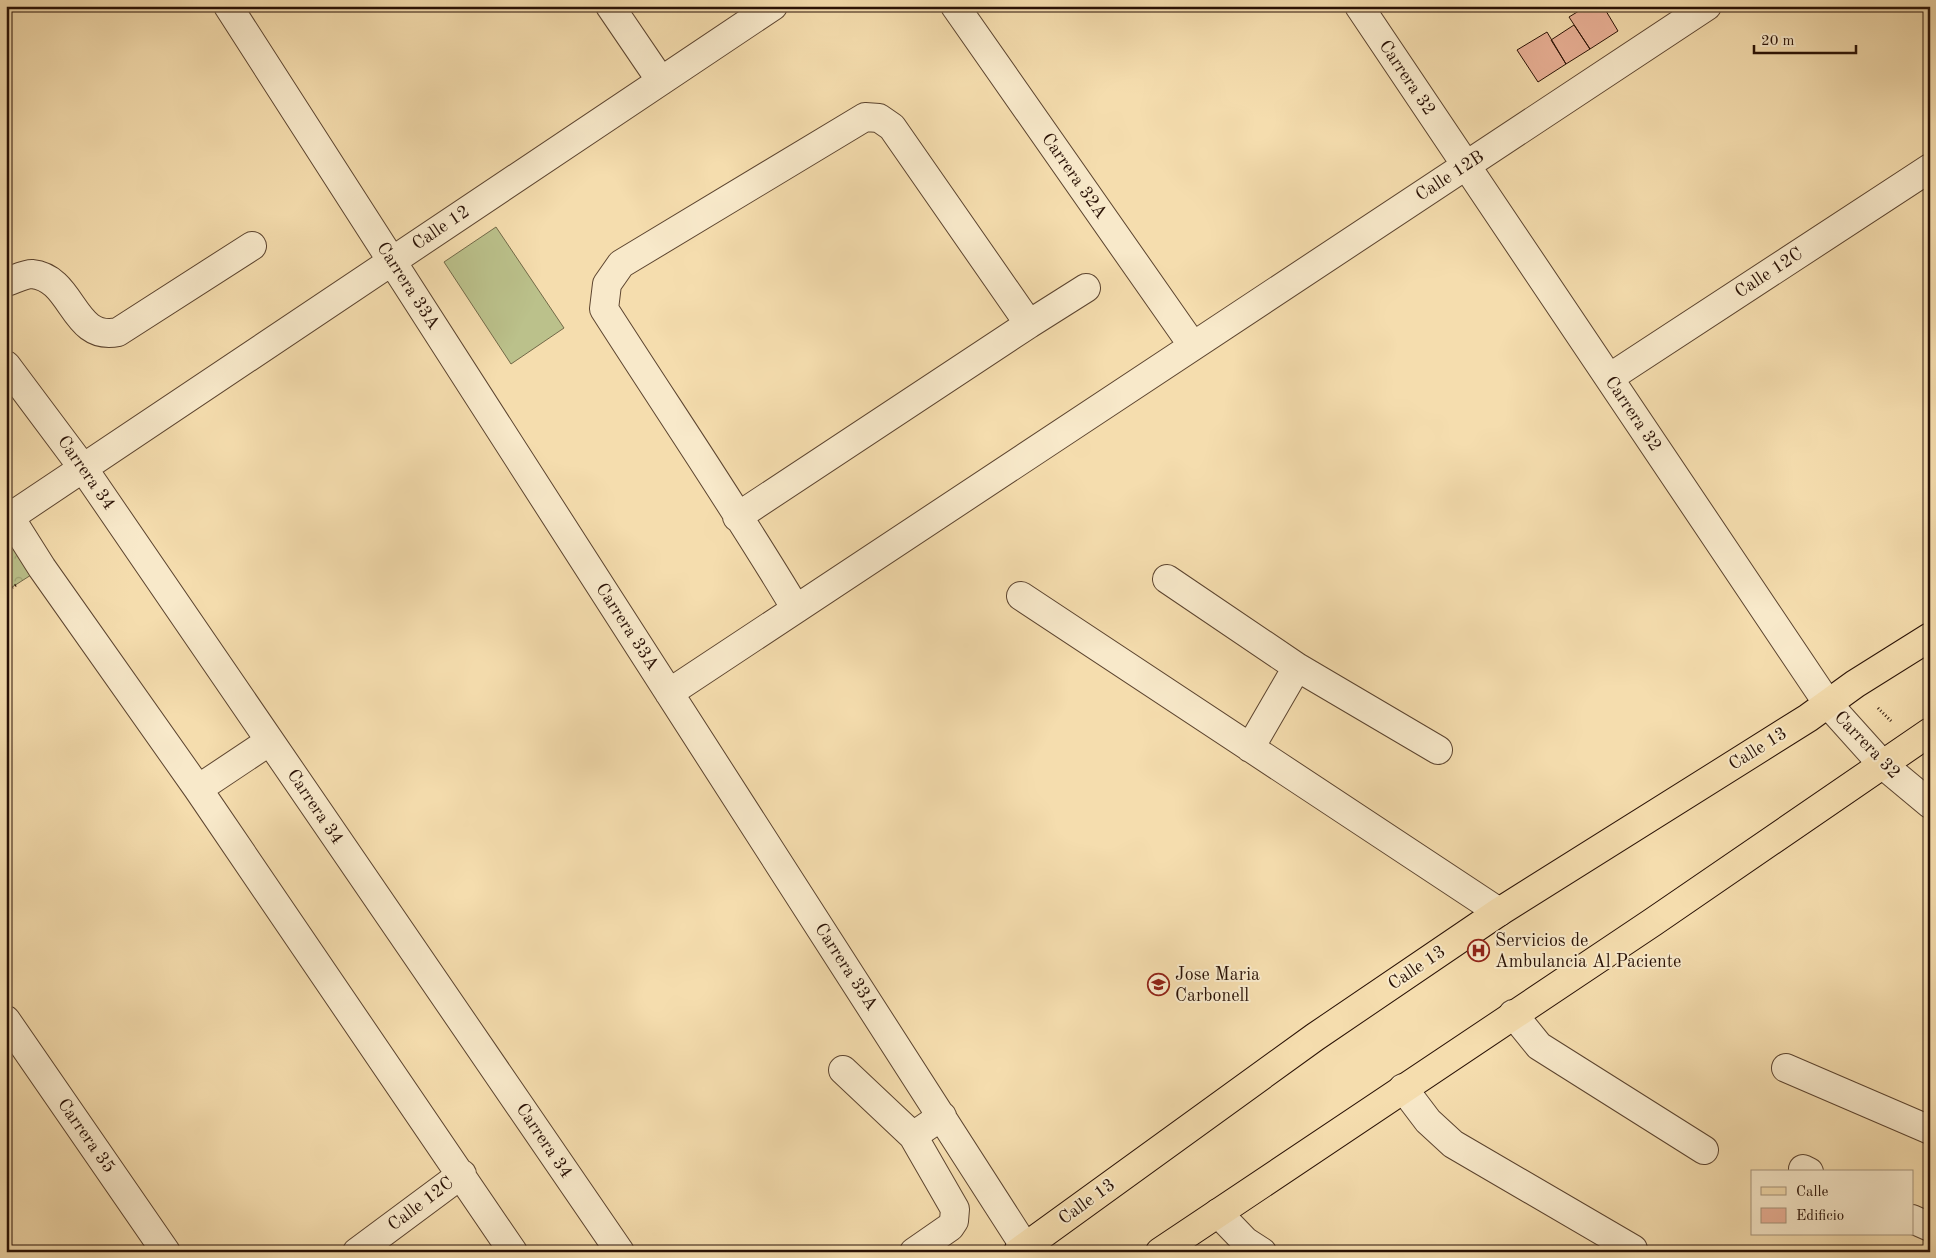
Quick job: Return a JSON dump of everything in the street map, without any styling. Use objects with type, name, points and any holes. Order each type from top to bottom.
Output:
[{"type":"main road","name":"Calle 13","points":[[1022,1249],[1315,1036],[1499,912],[1828,704],[1855,684],[1930,637]]},
{"type":"main road","points":[[1160,1252],[1653,922],[1921,738]]},
{"type":"street","name":"Carrera 33A","points":[[228,6],[942,1116],[1022,1249]]},
{"type":"street","points":[[610,6],[661,81]]},
{"type":"street","name":"Calle 12","points":[[8,514],[84,468],[773,6]]},
{"type":"street","name":"Carrera 32A","points":[[955,6],[1193,346]]},
{"type":"street","name":"Carrera 32","points":[[1359,6],[1828,704],[1882,764],[1930,804]]},
{"type":"street","name":"Calle 12B","points":[[669,693],[1707,6]]},
{"type":"street","points":[[796,609],[604,309],[607,284],[621,264],[865,117],[879,118],[892,127],[1029,324]]},
{"type":"street","name":"Calle 12C","points":[[1609,378],[1930,168]]},
{"type":"street","points":[[6,282],[31,274],[55,283],[90,330],[105,335],[118,332],[252,246]]},
{"type":"street","points":[[737,518],[1086,288]]},
{"type":"street","name":"Carrera 34","points":[[6,365],[84,468],[620,1252]]},
{"type":"street","points":[[8,514],[42,568],[198,789],[462,1174],[513,1252]]},
{"type":"street","points":[[1167,579],[1297,667],[1438,750]]},
{"type":"street","points":[[1021,596],[1499,912]]},
{"type":"street","points":[[1250,748],[1297,667]]},
{"type":"street","points":[[198,789],[270,742]]},
{"type":"street","points":[[1513,1014],[1539,1046],[1704,1150]]},
{"type":"street","name":"Carrera 35","points":[[6,1020],[166,1252]]},
{"type":"street","points":[[1786,1068],[1930,1130]]},
{"type":"street","points":[[843,1070],[913,1136],[955,1209],[954,1221],[950,1227],[914,1252]]},
{"type":"street","points":[[1403,1088],[1428,1121],[1453,1144],[1633,1249]]},
{"type":"street","points":[[913,1136],[942,1116]]},
{"type":"street","name":"Calle 12C","points":[[357,1252],[462,1174]]},
{"type":"street","points":[[1218,1213],[1245,1242],[1262,1252]]},
{"type":"street","points":[[1914,1220],[1930,1228]]},
{"type":"path","points":[[1855,684],[1921,738]]},
{"type":"green space","points":[[496,227],[564,328],[511,364],[444,262]]},
{"type":"green space","points":[[6,511],[42,568],[6,591]]},
{"type":"building","points":[[1587,6],[1603,6],[1618,31],[1590,49],[1569,17]]},
{"type":"building","points":[[1574,25],[1590,49],[1566,64],[1551,40]]},
{"type":"building","points":[[1547,32],[1566,64],[1538,82],[1517,50]]},
{"type":"place","name":"Servicios de Ambulancia Al Paciente","points":[[1479,951]]},
{"type":"place","name":"Jose Maria Carbonell","points":[[1159,985]]}]
